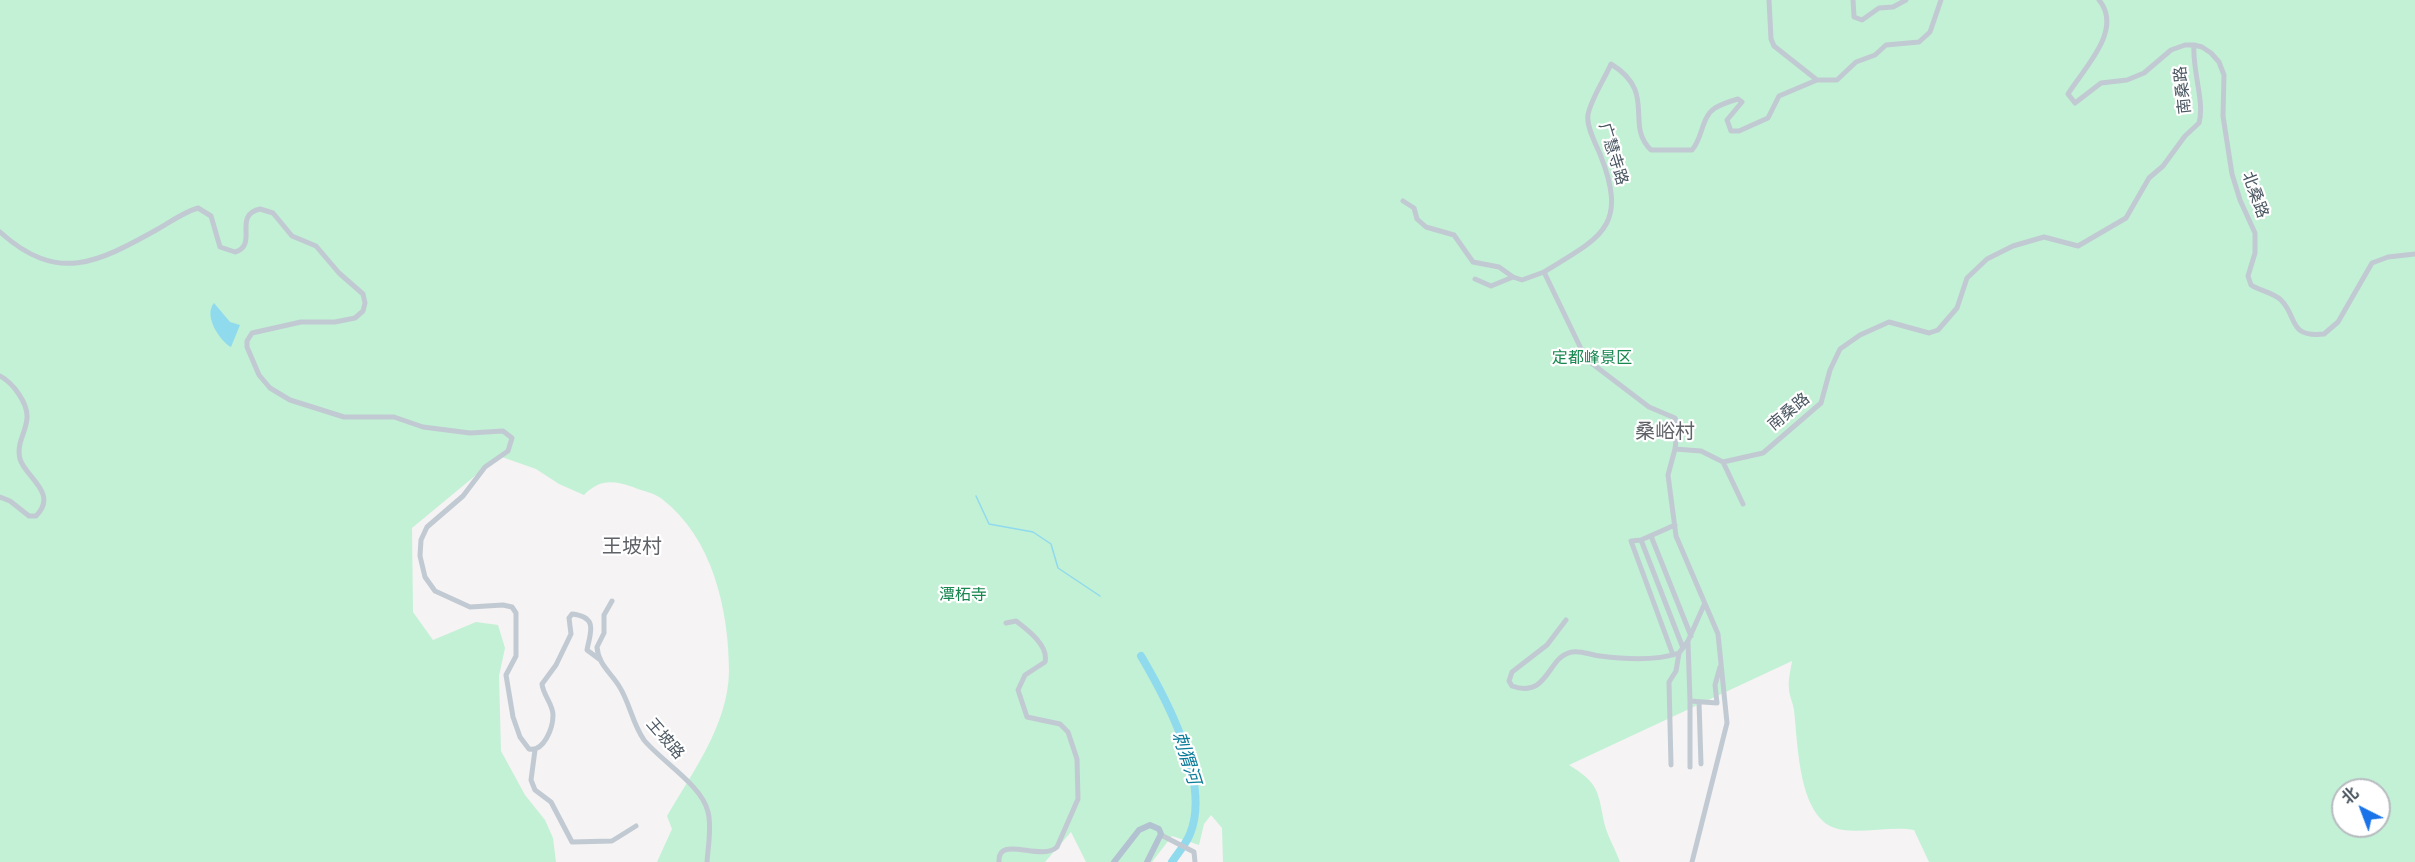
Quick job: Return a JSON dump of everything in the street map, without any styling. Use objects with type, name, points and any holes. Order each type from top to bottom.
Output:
[{"type":"main road","points":[[1114,862],[1139,830],[1150,825],[1159,829],[1161,834],[1147,862]]},
{"type":"street","points":[[1769,0],[1771,39],[1774,46],[1817,80],[1838,80],[1856,62],[1875,55],[1886,45],[1919,42],[1930,32],[1941,0]]},
{"type":"street","points":[[1853,0],[1854,17],[1862,20],[1879,8],[1893,7],[1906,0]]},
{"type":"street","points":[[2099,0],[2106,13],[2107,28],[2104,40],[2068,94],[2075,103],[2101,83],[2129,79],[2157,64],[2171,50],[2185,45],[2194,45]]},
{"type":"street","name":"北桑路","points":[[2194,45],[2211,53],[2224,75],[2223,117],[2226,144],[2240,200],[2257,241],[2249,268],[2251,285],[2282,301],[2295,327],[2303,333],[2324,334],[2338,322],[2372,263],[2388,257],[2415,254]]},
{"type":"street","name":"南桑路","points":[[1723,462],[1763,453],[1814,411],[1826,393],[1830,370],[1840,349],[1860,335],[1889,322],[1929,333],[1938,330],[1957,308],[1967,278],[1994,255],[2013,246],[2044,237],[2078,246],[2126,218],[2148,178],[2163,166],[2199,123],[2201,106],[2193,64],[2194,45]]},
{"type":"street","name":"广慧寺路","points":[[1544,272],[1595,239],[1609,223],[1612,214],[1608,176],[1591,133],[1587,115],[1611,64],[1632,82],[1638,98],[1643,140],[1651,150],[1692,150],[1707,115],[1715,108],[1738,99],[1742,102],[1729,116],[1726,124],[1731,131],[1739,131],[1768,118],[1779,96],[1817,80]]},
{"type":"street","points":[[1403,201],[1414,208],[1417,219],[1426,227],[1454,235],[1475,264],[1499,267],[1513,277],[1522,280],[1544,272],[1586,359],[1650,407],[1675,418],[1678,424],[1675,449],[1668,475],[1676,536],[1718,634],[1726,733],[1692,862]]},
{"type":"street","points":[[0,231],[20,249],[40,259],[54,263],[77,263],[112,254],[198,208],[211,216],[220,247],[235,252],[243,249],[246,242],[245,222],[248,216],[256,210],[264,209],[273,213],[288,234],[313,244],[320,250],[339,273],[363,294],[365,303],[363,311],[351,319],[301,322],[255,331],[247,344],[256,368],[267,385],[286,398],[338,415],[394,417],[423,427],[470,433],[503,431],[511,436],[512,442],[508,451],[485,467],[463,496],[424,531],[421,540],[421,561],[425,577],[435,591],[470,607],[506,605],[516,613],[516,656],[506,675],[508,699],[519,736],[529,749],[536,750]]},
{"type":"street","points":[[1475,279],[1491,286],[1513,277]]},
{"type":"street","points":[[0,376],[16,391],[27,413],[20,439],[19,454],[22,465],[39,484],[42,503],[39,513],[29,516],[10,501],[0,497]]},
{"type":"street","points":[[1675,449],[1701,451],[1723,462],[1743,504]]},
{"type":"street","points":[[1675,525],[1641,540],[1631,541],[1678,652]]},
{"type":"street","points":[[1651,536],[1690,639],[1689,767]]},
{"type":"street","points":[[1641,540],[1678,652],[1676,671],[1669,682],[1671,765]]},
{"type":"street","points":[[599,659],[597,647],[604,633],[604,615],[612,601]]},
{"type":"street","points":[[1566,620],[1546,645],[1512,672],[1509,681],[1512,686],[1520,689],[1542,682],[1561,658],[1572,652],[1610,657],[1678,652],[1690,639],[1704,605]]},
{"type":"street","points":[[599,659],[587,650],[593,634],[591,626],[579,615],[570,615],[571,634],[556,665],[543,681],[543,692],[553,715],[544,743],[536,750],[531,780],[535,790],[551,802],[572,842],[612,841],[636,826]]},
{"type":"street","points":[[999,862],[998,855],[1002,850],[1009,848],[1035,853],[1052,852],[1057,847],[1078,799],[1077,759],[1068,732],[1060,724],[1027,717],[1018,690],[1025,675],[1046,662],[1047,656],[1043,647],[1026,629],[1016,621],[1006,623]]},
{"type":"street","name":"王坡路","points":[[599,659],[620,687],[632,719],[643,738],[685,780],[706,807],[709,814],[707,862]]},
{"type":"street","points":[[1690,701],[1718,703],[1715,685],[1721,666]]},
{"type":"street","points":[[1700,702],[1701,764]]},
{"type":"street","points":[[1163,836],[1194,852],[1195,862]]},
{"type":"green space","points":[[0,0],[2415,0],[2415,862],[1929,862],[1914,830],[1841,830],[1821,819],[1812,807],[1802,775],[1794,710],[1789,691],[1792,661],[1569,765],[1586,777],[1595,788],[1605,827],[1620,862],[1223,862],[1222,828],[1211,815],[1204,824],[1199,845],[1172,836],[1152,862],[1086,862],[1071,832],[1045,862],[657,862],[672,829],[667,816],[716,730],[727,692],[729,672],[726,625],[715,577],[694,534],[680,515],[659,497],[613,482],[595,486],[584,495],[559,484],[536,469],[499,456],[412,528],[413,612],[433,640],[476,622],[498,625],[505,648],[499,676],[501,751],[525,795],[545,820],[553,838],[556,862],[0,862]]},
{"type":"water","points":[[214,303],[230,322],[240,325],[231,347],[214,328],[210,315]]},
{"type":"waterway","points":[[976,496],[989,524],[1033,532],[1051,544],[1058,568],[1100,596]]},
{"type":"waterway","name":"刺猬河","points":[[1141,656],[1163,695],[1183,742],[1191,767],[1195,791],[1195,814],[1190,834],[1172,862]]},
{"type":"district","name":"桑峪村","points":[[1665,432]]},
{"type":"district","name":"王坡村","points":[[632,547]]},
{"type":"park label","name":"定都峰景区","points":[[1592,358]]},
{"type":"park label","name":"潭柘寺","points":[[963,595]]}]
